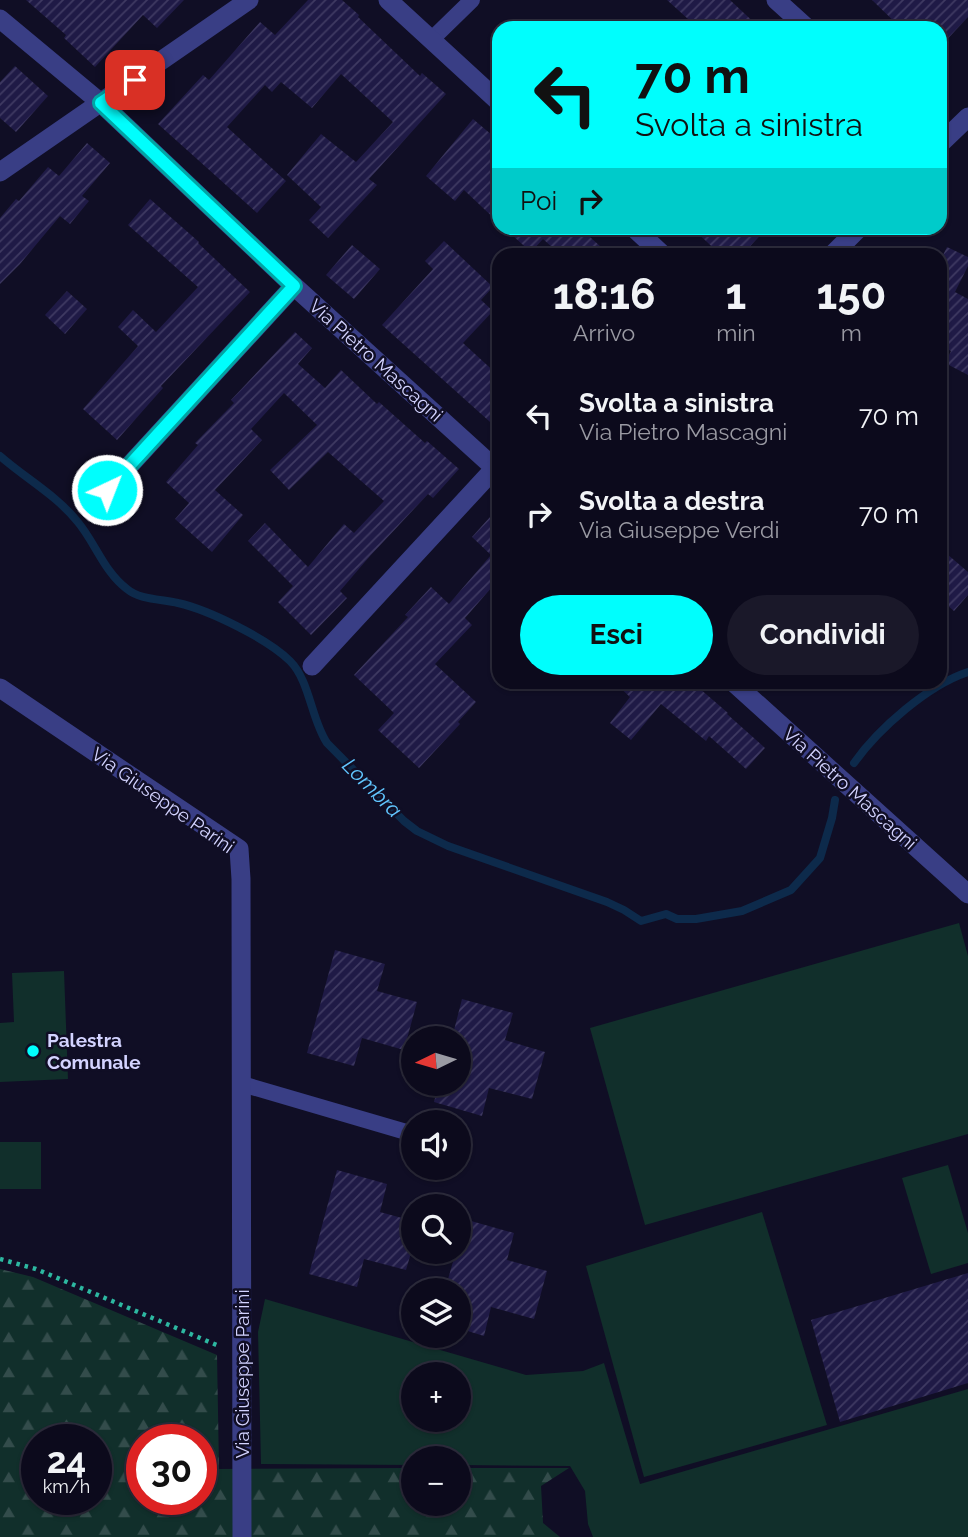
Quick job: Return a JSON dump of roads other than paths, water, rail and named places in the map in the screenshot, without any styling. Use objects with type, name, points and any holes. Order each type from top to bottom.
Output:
[{"type":"street","points":[[0,172],[249,0]]},
{"type":"street","points":[[388,0],[492,96]]},
{"type":"street","points":[[776,0],[799,21]]},
{"type":"street","name":"Via Pietro Mascagni","points":[[0,19],[101,103],[294,286],[492,465]]},
{"type":"street","points":[[947,137],[968,117]]},
{"type":"street","points":[[642,235],[655,248]]},
{"type":"street","points":[[839,248],[852,235]]},
{"type":"street","points":[[107,490],[294,286]]},
{"type":"street","points":[[312,666],[492,475]]},
{"type":"street","name":"Via Giuseppe Parini","points":[[0,688],[239,849],[242,1537]]},
{"type":"street","name":"Via Pietro Mascagni","points":[[741,689],[968,894]]},
{"type":"lane","points":[[431,40],[472,0]]},
{"type":"lane","points":[[242,1084],[401,1130]]},
{"type":"waterway","name":"Lombra","points":[[0,456],[69,512],[112,574],[132,593],[191,607],[253,635],[280,652],[297,669],[327,743],[404,821],[417,831],[448,846],[607,902],[641,921],[666,914],[677,919],[696,919],[742,911],[791,890],[820,858],[835,800]]},
{"type":"waterway","name":"Lombra","points":[[947,681],[968,672]]},
{"type":"waterway","name":"Lombra","points":[[854,763],[890,723],[934,689]]},
{"type":"place","name":"Palestra Comunale","points":[[33,1051]]}]
